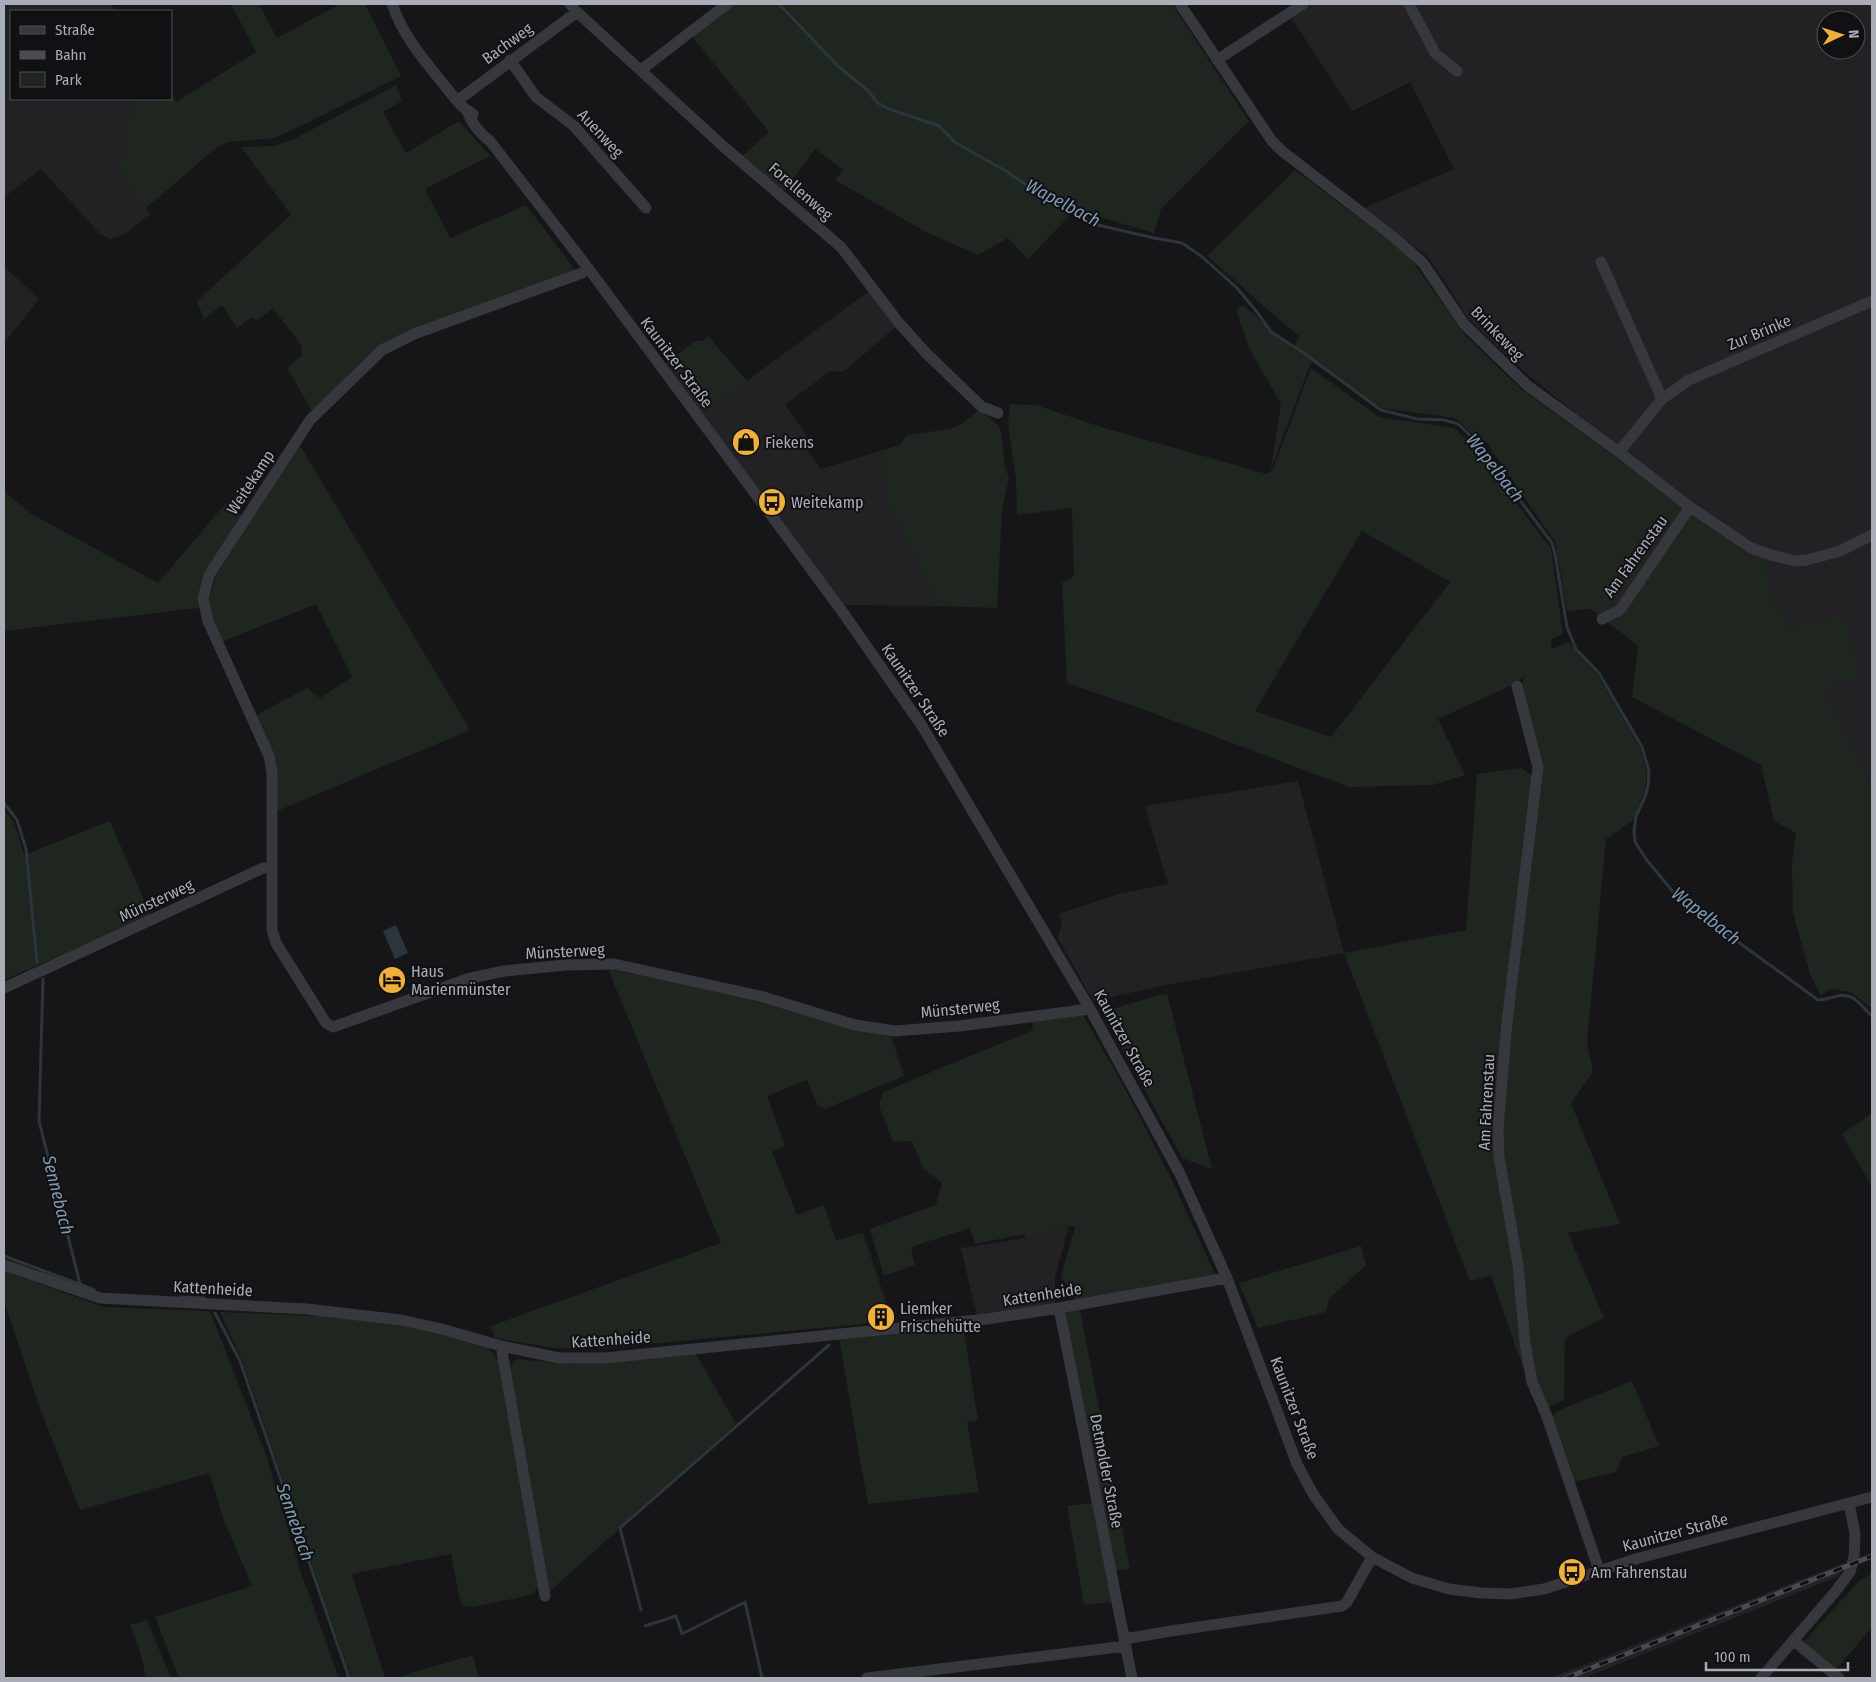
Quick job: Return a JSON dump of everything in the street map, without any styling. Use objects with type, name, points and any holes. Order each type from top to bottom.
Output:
[{"type":"street","name":"Kaunitzer Straße","points":[[392,4],[410,42],[467,111],[471,121],[481,135],[490,141],[588,268],[844,614],[922,726],[1090,1009],[1180,1174],[1227,1278],[1298,1464],[1313,1494],[1338,1529],[1372,1557],[1412,1578],[1449,1589],[1510,1594],[1544,1589],[1639,1558],[1872,1497]]},
{"type":"street","points":[[641,70],[727,4]]},
{"type":"street","name":"Brinkeweg","points":[[1180,4],[1272,141],[1282,151],[1396,238],[1423,263],[1464,324],[1528,386],[1619,452],[1690,507],[1751,548],[1774,556],[1795,560],[1820,558],[1872,536]]},
{"type":"street","points":[[1217,60],[1303,4]]},
{"type":"street","points":[[1409,4],[1435,53],[1457,71]]},
{"type":"street","name":"Bachweg","points":[[457,101],[573,8]]},
{"type":"street","name":"Forellenweg","points":[[573,8],[724,147],[841,247],[899,323],[926,353],[982,407],[998,413]]},
{"type":"street","name":"Auenweg","points":[[510,60],[536,97],[574,126],[646,208]]},
{"type":"street","points":[[1601,262],[1662,398]]},
{"type":"street","name":"Weitekamp","points":[[271,868],[272,772],[269,756],[208,621],[204,599],[209,575],[310,420],[382,350],[414,334],[582,273],[588,268]]},
{"type":"street","name":"Zur Brinke","points":[[1619,452],[1662,398],[1689,380],[1872,301]]},
{"type":"street","name":"Am Fahrenstau","points":[[1602,619],[1620,610],[1690,507]]},
{"type":"street","name":"Am Fahrenstau","points":[[1517,686],[1538,767],[1507,1022],[1498,1129],[1499,1157],[1518,1265],[1525,1343],[1532,1382],[1546,1414],[1599,1570]]},
{"type":"street","name":"Münsterweg","points":[[4,988],[264,868],[271,868],[272,930],[276,943],[328,1026],[333,1027],[467,979],[504,971],[614,964],[760,996],[855,1025],[895,1031],[959,1026],[1090,1009]]},
{"type":"street","name":"Kattenheide","points":[[4,1265],[100,1298],[307,1309],[401,1320],[442,1329],[501,1346],[558,1358],[605,1358],[987,1319],[1227,1278]]},
{"type":"street","name":"Detmolder Straße","points":[[1059,1308],[1132,1678]]},
{"type":"street","points":[[501,1346],[545,1596]]},
{"type":"street","points":[[1761,1678],[1850,1572],[1854,1557],[1855,1534],[1849,1503]]},
{"type":"street","points":[[867,1678],[1125,1642],[1171,1630],[1342,1606],[1347,1602],[1372,1557]]},
{"type":"street","points":[[1794,1641],[1839,1678]]},
{"type":"shaded area","points":[[4,4],[111,4],[114,10],[10,10],[10,100],[135,100],[122,138],[129,152],[115,160],[150,214],[124,235],[110,239],[100,234],[41,169],[4,197]]},
{"type":"shaded area","points":[[1312,4],[1872,4],[1872,787],[1792,629],[1770,595],[1767,569],[1745,556],[1738,544],[1528,375],[1468,319],[1427,256],[1364,208],[1454,169],[1410,82],[1352,111],[1291,17]]},
{"type":"shaded area","points":[[4,266],[39,299],[4,343]]},
{"type":"shaded area","points":[[869,291],[897,326],[843,372],[830,371],[785,405],[813,447],[808,451],[821,469],[880,451],[888,502],[937,606],[843,605],[702,414]]},
{"type":"shaded area","points":[[1298,781],[1344,953],[1166,985],[1093,1001],[1058,938],[1062,922],[1059,914],[1119,894],[1168,884],[1145,806]]},
{"type":"shaded area","points":[[396,925],[408,953],[395,959],[383,931]]},
{"type":"shaded area","points":[[1069,1226],[1055,1277],[1055,1305],[977,1316],[961,1248],[1026,1238]]},
{"type":"shaded area","points":[[1843,1563],[1841,1572],[1837,1577],[1584,1678],[1550,1678]]},
{"type":"green space","points":[[231,4],[259,4],[277,38],[340,4],[365,4],[401,76],[274,138],[228,142],[217,147],[145,209],[115,160],[129,152],[122,138],[135,100],[172,100],[172,94],[176,102],[256,52]]},
{"type":"green space","points":[[732,4],[1172,4],[1249,121],[1161,209],[1154,233],[1077,208],[1028,259],[1008,238],[978,255],[926,232],[835,180],[843,170],[815,149],[783,192],[741,157],[769,132],[691,35]]},
{"type":"green space","points":[[396,85],[402,101],[383,112],[406,153],[459,121],[490,156],[425,189],[450,238],[526,205],[576,271],[414,330],[312,411],[287,368],[302,355],[301,345],[273,308],[257,321],[252,317],[237,328],[222,305],[204,319],[197,301],[291,215],[241,147],[274,146],[294,139]]},
{"type":"green space","points":[[1295,170],[1408,255],[1464,334],[1520,388],[1737,544],[1745,556],[1764,561],[1767,569],[1770,595],[1792,629],[1844,615],[1859,675],[1824,692],[1872,787],[1872,1008],[1850,992],[1830,989],[1821,996],[1810,974],[1793,913],[1792,864],[1796,833],[1774,821],[1761,765],[1632,697],[1638,646],[1591,609],[1567,611],[1555,542],[1487,443],[1481,442],[1455,418],[1382,408],[1311,362],[1271,469],[1281,404],[1249,348],[1236,310],[1243,305],[1294,349],[1299,336],[1207,256]]},
{"type":"green space","points":[[708,336],[747,381],[702,414],[665,364],[695,341],[702,341]]},
{"type":"green space","points":[[1311,368],[1379,417],[1454,428],[1474,446],[1551,549],[1563,633],[1551,640],[1552,649],[1569,642],[1597,674],[1640,748],[1647,772],[1644,794],[1632,821],[1606,839],[1587,1043],[1593,1072],[1571,1103],[1620,1224],[1568,1233],[1604,1318],[1565,1338],[1564,1400],[1546,1408],[1526,1376],[1491,1276],[1470,1281],[1344,953],[1466,930],[1477,774],[1521,768],[1534,777],[1522,685],[1525,675],[1512,685],[1438,719],[1465,775],[1433,785],[1349,787],[1134,706],[1067,683],[1062,583],[1074,576],[1072,508],[1017,515],[1016,480],[1008,424],[1010,404],[1036,405],[1101,427],[1267,474],[1273,469]],"holes":[[[1362,531],[1450,582],[1331,737],[1255,711]]]},
{"type":"green space","points":[[979,410],[997,424],[1001,431],[1005,469],[1009,477],[1002,511],[997,608],[937,606],[888,502],[880,451],[900,445],[907,435],[950,429],[960,425]]},
{"type":"green space","points":[[299,444],[470,730],[277,811],[256,715],[307,688],[320,698],[352,677],[316,604],[221,642],[212,617],[209,599],[215,577]]},
{"type":"green space","points":[[4,491],[30,513],[158,583],[226,503],[242,516],[198,599],[198,608],[4,631]]},
{"type":"green space","points":[[4,809],[14,822],[24,855],[110,821],[151,916],[4,980]]},
{"type":"green space","points":[[608,969],[759,1000],[891,1036],[904,1076],[825,1109],[818,1106],[807,1080],[767,1096],[785,1146],[772,1152],[797,1215],[824,1205],[836,1240],[863,1233],[887,1305],[872,1309],[874,1323],[604,1348],[555,1348],[495,1338],[491,1326],[721,1243]]},
{"type":"green space","points":[[1167,993],[1212,1169],[1182,1158],[1102,1012]]},
{"type":"green space","points":[[1031,1015],[1083,1015],[1123,1085],[1170,1176],[1216,1276],[1077,1302],[1061,1276],[1075,1227],[1069,1226],[1026,1238],[1024,1234],[975,1244],[970,1228],[911,1247],[915,1265],[884,1276],[870,1229],[936,1205],[942,1183],[923,1168],[912,1141],[893,1142],[879,1106],[883,1092],[1033,1030]]},
{"type":"green space","points":[[1872,1113],[1872,1187],[1842,1134]]},
{"type":"green space","points":[[1361,1246],[1366,1265],[1329,1299],[1326,1312],[1258,1328],[1239,1283]]},
{"type":"green space","points":[[4,1271],[104,1307],[210,1311],[266,1455],[300,1570],[339,1678],[179,1678],[155,1617],[252,1586],[225,1523],[209,1473],[80,1510],[39,1406],[4,1301]]},
{"type":"green space","points":[[1080,1310],[1130,1569],[1114,1571],[1064,1313]]},
{"type":"green space","points":[[220,1312],[324,1316],[400,1325],[441,1334],[488,1348],[501,1362],[538,1588],[531,1595],[473,1607],[461,1605],[451,1554],[352,1574],[385,1678],[351,1678],[242,1360]]},
{"type":"green space","points":[[963,1326],[978,1420],[967,1422],[979,1492],[868,1504],[839,1339]]},
{"type":"green space","points":[[695,1352],[736,1424],[549,1592],[508,1369],[517,1359],[569,1364]]},
{"type":"green space","points":[[1632,1381],[1659,1446],[1622,1457],[1616,1472],[1573,1482],[1552,1422],[1554,1414],[1569,1406]]},
{"type":"green space","points":[[1092,1503],[1113,1602],[1084,1605],[1067,1506]]},
{"type":"green space","points":[[1872,1573],[1872,1627],[1835,1671],[1802,1644],[1858,1582]]},
{"type":"green space","points":[[147,1620],[171,1678],[146,1678],[140,1651],[130,1625]]},
{"type":"green space","points":[[473,1655],[479,1678],[394,1678]]},
{"type":"waterway","name":"Wapelbach","points":[[779,4],[838,66],[867,90],[878,103],[889,109],[939,126],[956,143],[1006,171],[1032,189],[1098,225],[1182,243],[1201,256],[1236,287],[1271,332],[1301,351],[1381,410],[1417,419],[1444,420],[1458,424],[1474,439],[1552,543],[1567,627],[1576,649],[1599,673],[1642,747],[1649,771],[1648,786],[1636,816],[1634,831],[1635,842],[1646,859],[1679,899],[1818,1000],[1844,995],[1849,996],[1872,1016]]},
{"type":"waterway","name":"Sennebach","points":[[4,803],[17,820],[26,849],[37,962]]},
{"type":"waterway","name":"Sennebach","points":[[43,979],[39,1121],[80,1284],[94,1290]]},
{"type":"waterway","points":[[4,1256],[79,1284]]},
{"type":"waterway","name":"Sennebach","points":[[180,1297],[204,1298]]},
{"type":"waterway","name":"Sennebach","points":[[215,1313],[240,1361],[349,1678]]},
{"type":"waterway","points":[[641,1610],[620,1528],[829,1345]]},
{"type":"waterway","points":[[645,1626],[676,1616],[682,1634],[745,1602],[762,1678]]},
{"type":"railway","points":[[1566,1678],[1872,1556]]},
{"type":"place","name":"Fiekens","points":[[746,442]]},
{"type":"place","name":"Weitekamp","points":[[772,502]]},
{"type":"place","name":"Haus Marienmünster","points":[[392,980]]},
{"type":"place","name":"Liemker Frischehütte","points":[[881,1317]]},
{"type":"place","name":"Am Fahrenstau","points":[[1572,1572]]}]
